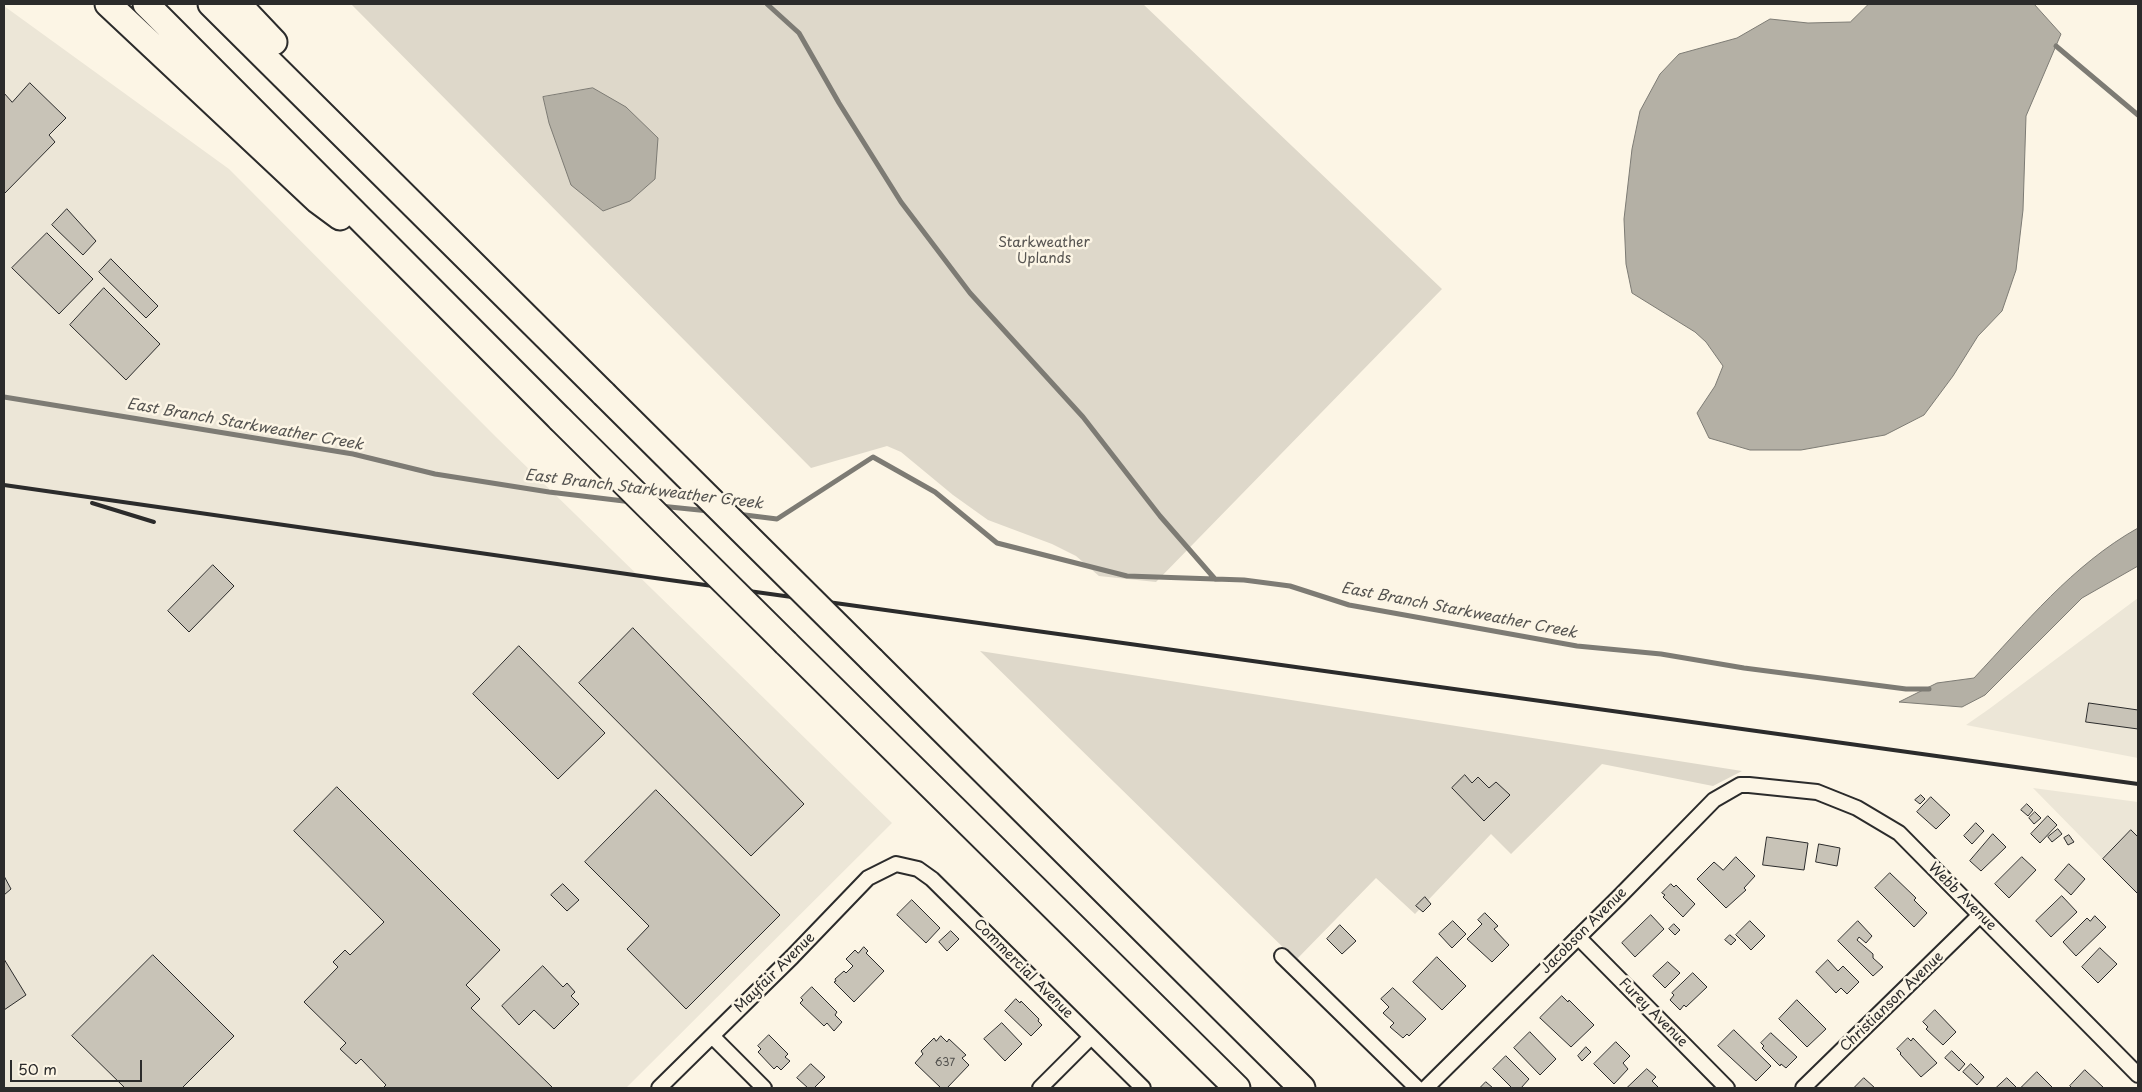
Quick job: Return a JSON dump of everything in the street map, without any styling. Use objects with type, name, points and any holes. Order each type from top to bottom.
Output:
[{"type":"highway","points":[[108,4],[317,200],[408,267]]},
{"type":"highway","points":[[146,4],[560,419],[1237,1088]]},
{"type":"highway","points":[[211,4],[1302,1088]]},
{"type":"highway","points":[[238,4],[358,128],[551,341]]},
{"type":"highway","points":[[1104,957],[1214,1088]]},
{"type":"highway","points":[[1218,1004],[1322,1088]]},
{"type":"street","name":"Jacobson Avenue","points":[[1426,1088],[1714,800],[1740,785],[1749,785]]},
{"type":"street","name":"Webb Avenue","points":[[1749,785],[1817,792],[1858,808],[1899,833],[2138,1076]]},
{"type":"street","name":"Mayfair Avenue","points":[[660,1088],[868,878],[896,864]]},
{"type":"street","name":"Commercial Avenue","points":[[896,864],[918,869],[932,879],[1143,1088]]},
{"type":"street","name":"Christianson Avenue","points":[[1803,1088],[1980,915]]},
{"type":"street","name":"Furey Avenue","points":[[1578,937],[1727,1088]]},
{"type":"street","points":[[1282,956],[1417,1088]]},
{"type":"street","points":[[712,1036],[764,1088]]},
{"type":"street","points":[[1040,1088],[1091,1037]]},
{"type":"shaded area","points":[[1869,4],[2034,4],[2061,34],[2026,116],[2023,210],[2016,270],[2002,311],[1978,336],[1953,376],[1924,415],[1885,435],[1801,450],[1750,450],[1709,438],[1697,413],[1715,386],[1723,366],[1706,342],[1695,332],[1632,293],[1626,264],[1624,219],[1632,149],[1640,111],[1660,74],[1679,54],[1737,38],[1770,19],[1808,23],[1850,22]]},
{"type":"shaded area","points":[[4,6],[229,169],[496,437],[892,823],[626,1088],[4,1088]]},
{"type":"shaded area","points":[[593,88],[626,107],[658,138],[655,179],[630,201],[603,211],[571,185],[549,123],[543,97]]},
{"type":"shaded area","points":[[2138,528],[2138,566],[2082,598],[1985,695],[1962,707],[1899,702],[1937,683],[1974,678],[2071,577],[2092,559]]},
{"type":"shaded area","points":[[2138,598],[2138,758],[1966,725],[1989,709]]},
{"type":"shaded area","points":[[2033,788],[2138,802],[2138,895]]},
{"type":"green space","name":"Starkweather Uplands","points":[[351,4],[1143,4],[1442,289],[1156,582],[1099,576],[1076,556],[1052,544],[988,520],[953,495],[901,452],[887,446],[811,468]],"holes":[[[567,94],[549,123],[543,97]]]},
{"type":"green space","points":[[980,651],[1742,771],[1713,786],[1602,764],[1511,854],[1491,834],[1415,914],[1376,878],[1296,960]]},
{"type":"building","points":[[30,83],[66,118],[49,135],[55,142],[4,194],[4,93],[12,102]]},
{"type":"building","points":[[67,209],[96,241],[83,255],[52,225]]},
{"type":"building","points":[[47,233],[93,279],[59,314],[12,268]]},
{"type":"building","points":[[111,259],[158,306],[146,318],[99,272]]},
{"type":"building","points":[[104,288],[160,344],[126,380],[70,325]]},
{"type":"building","points":[[213,565],[234,586],[189,632],[168,611]]},
{"type":"building","points":[[633,628],[804,804],[751,856],[579,683]]},
{"type":"building","points":[[519,646],[605,733],[558,779],[473,694]]},
{"type":"building","points":[[2089,703],[2138,710],[2138,729],[2086,722]]},
{"type":"building","points":[[1465,775],[1472,783],[1478,777],[1489,788],[1496,782],[1510,795],[1484,821],[1452,788]]},
{"type":"building","points":[[337,787],[500,950],[466,985],[480,999],[471,1008],[551,1088],[383,1088],[386,1085],[361,1059],[356,1064],[340,1049],[346,1043],[304,1002],[338,967],[333,962],[345,950],[350,955],[384,922],[294,831]]},
{"type":"building","points":[[656,790],[780,915],[686,1009],[627,949],[649,926],[585,862]]},
{"type":"building","points":[[1921,795],[1925,799],[1920,804],[1915,800]]},
{"type":"building","points":[[1931,797],[1950,815],[1936,829],[1917,812]]},
{"type":"building","points":[[2027,804],[2033,810],[2028,816],[2021,810]]},
{"type":"building","points":[[2035,812],[2041,818],[2034,824],[2029,818]]},
{"type":"building","points":[[2048,816],[2057,825],[2040,843],[2031,834]]},
{"type":"building","points":[[1976,823],[1984,831],[1972,844],[1964,836]]},
{"type":"building","points":[[2058,829],[2062,834],[2052,842],[2048,837]]},
{"type":"building","points":[[2131,830],[2138,837],[2138,894],[2103,859]]},
{"type":"building","points":[[1993,834],[2006,847],[1981,871],[1970,861]]},
{"type":"building","points":[[2069,835],[2074,842],[2068,845],[2064,838]]},
{"type":"building","points":[[1767,837],[1808,843],[1804,870],[1763,865]]},
{"type":"building","points":[[1819,844],[1840,848],[1837,866],[1816,862]]},
{"type":"building","points":[[1736,857],[1755,876],[1744,888],[1746,890],[1726,908],[1697,879],[1714,862],[1723,870]]},
{"type":"building","points":[[2022,857],[2036,870],[2009,898],[1995,884]]},
{"type":"building","points":[[2069,864],[2085,879],[2071,895],[2055,880]]},
{"type":"building","points":[[1890,873],[1916,898],[1914,900],[1927,913],[1914,927],[1875,888]]},
{"type":"building","points":[[4,876],[11,889],[4,895]]},
{"type":"building","points":[[563,884],[579,900],[567,911],[551,895]]},
{"type":"building","points":[[1671,884],[1674,887],[1676,885],[1695,904],[1683,917],[1663,897],[1665,895],[1662,893]]},
{"type":"building","points":[[2062,896],[2077,912],[2051,937],[2036,921]]},
{"type":"building","points":[[1425,897],[1431,904],[1423,912],[1416,906]]},
{"type":"building","points":[[912,900],[940,928],[926,943],[897,915]]},
{"type":"building","points":[[1485,913],[1498,926],[1494,929],[1509,945],[1492,962],[1467,939],[1482,924],[1478,920]]},
{"type":"building","points":[[1651,915],[1664,929],[1635,957],[1622,943]]},
{"type":"building","points":[[2095,916],[2106,927],[2076,956],[2063,942],[2087,918],[2090,921]]},
{"type":"building","points":[[1453,921],[1466,934],[1452,948],[1439,934]]},
{"type":"building","points":[[1750,921],[1765,936],[1751,950],[1736,935]]},
{"type":"building","points":[[1858,921],[1872,936],[1866,943],[1859,937],[1857,940],[1873,954],[1873,958],[1883,967],[1873,976],[1838,941]]},
{"type":"building","points":[[1674,924],[1680,930],[1675,935],[1669,929]]},
{"type":"building","points":[[1340,925],[1356,941],[1342,954],[1327,939]]},
{"type":"building","points":[[951,931],[959,939],[947,951],[939,942]]},
{"type":"building","points":[[1730,935],[1736,940],[1731,945],[1725,940]]},
{"type":"building","points":[[864,947],[868,951],[866,953],[884,971],[854,1002],[834,982],[844,971],[846,973],[853,966],[846,959],[855,950],[858,953]]},
{"type":"building","points":[[2100,948],[2117,964],[2098,983],[2082,967]]},
{"type":"building","points":[[153,955],[234,1036],[182,1088],[125,1088],[72,1036]]},
{"type":"building","points":[[1437,957],[1466,986],[1442,1010],[1413,982]]},
{"type":"building","points":[[4,959],[26,995],[4,1010]]},
{"type":"building","points":[[1828,960],[1838,971],[1843,966],[1859,982],[1847,994],[1841,988],[1836,993],[1816,972]]},
{"type":"building","points":[[1668,962],[1680,973],[1665,988],[1653,976]]},
{"type":"building","points":[[543,966],[563,987],[567,983],[575,992],[571,996],[579,1004],[554,1029],[534,1010],[519,1025],[502,1006]]},
{"type":"building","points":[[1693,973],[1707,987],[1686,1007],[1684,1005],[1680,1010],[1670,1000],[1674,995],[1672,993]]},
{"type":"building","points":[[812,987],[837,1012],[835,1015],[842,1022],[834,1031],[827,1023],[824,1026],[800,1003],[803,1000],[801,998]]},
{"type":"building","points":[[1393,988],[1426,1019],[1409,1036],[1407,1034],[1403,1038],[1390,1027],[1394,1023],[1383,1013],[1389,1007],[1381,999]]},
{"type":"building","points":[[1562,996],[1568,1002],[1569,1000],[1594,1025],[1571,1047],[1540,1018]]},
{"type":"building","points":[[1016,999],[1020,1003],[1021,1001],[1039,1019],[1038,1021],[1042,1025],[1031,1036],[1005,1011]]},
{"type":"building","points":[[1797,1000],[1826,1029],[1807,1047],[1779,1019]]},
{"type":"building","points":[[1935,1010],[1956,1032],[1943,1045],[1926,1029],[1928,1027],[1923,1022]]},
{"type":"building","points":[[1002,1023],[1022,1044],[1005,1061],[984,1039]]},
{"type":"building","points":[[1734,1030],[1771,1066],[1756,1081],[1718,1046]]},
{"type":"building","points":[[1530,1032],[1556,1059],[1540,1075],[1514,1048]]},
{"type":"building","points":[[1771,1033],[1797,1057],[1786,1068],[1781,1064],[1780,1066],[1762,1048],[1764,1046],[1761,1043]]},
{"type":"building","points":[[769,1035],[788,1054],[785,1057],[790,1061],[781,1070],[777,1066],[774,1069],[758,1052],[761,1049],[758,1046]]},
{"type":"building","points":[[941,1036],[947,1042],[949,1039],[966,1055],[962,1058],[969,1065],[947,1088],[941,1088],[915,1063],[923,1054],[921,1051],[934,1038],[936,1041]]},
{"type":"building","points":[[1908,1038],[1911,1041],[1913,1038],[1937,1063],[1921,1077],[1897,1049]]},
{"type":"building","points":[[1616,1042],[1630,1056],[1623,1063],[1628,1069],[1614,1084],[1594,1064]]},
{"type":"building","points":[[1586,1047],[1591,1052],[1582,1061],[1578,1056]]},
{"type":"building","points":[[1952,1051],[1965,1064],[1959,1071],[1945,1058]]},
{"type":"building","points":[[1506,1056],[1529,1079],[1521,1088],[1512,1088],[1493,1069]]},
{"type":"building","points":[[811,1064],[825,1077],[814,1088],[808,1088],[797,1078]]},
{"type":"building","points":[[1971,1064],[1984,1077],[1977,1085],[1963,1072]]},
{"type":"building","points":[[1647,1069],[1656,1077],[1652,1081],[1659,1088],[1627,1088]]},
{"type":"building","points":[[2085,1070],[2104,1088],[2072,1088],[2070,1086]]},
{"type":"building","points":[[2037,1072],[2053,1088],[2022,1087]]},
{"type":"building","points":[[1864,1078],[1875,1088],[1854,1088]]},
{"type":"building","points":[[2007,1078],[2017,1088],[1996,1088]]},
{"type":"building","points":[[1486,1082],[1493,1088],[1480,1088]]},
{"type":"waterway","points":[[767,4],[799,33],[839,103],[901,202],[970,293],[1083,417],[1160,516],[1215,579]]},
{"type":"waterway","points":[[2056,46],[2138,115]]},
{"type":"waterway","name":"East Branch Starkweather Creek","points":[[4,397],[353,454],[435,474],[549,492],[632,502]]},
{"type":"waterway","name":"East Branch Starkweather Creek","points":[[737,514],[777,519],[873,457],[935,492],[997,543],[1127,576],[1244,580],[1290,586],[1349,605],[1577,646],[1661,654],[1744,668],[1906,689],[1929,689]]},
{"type":"waterway","name":"East Branch Starkweather Creek","points":[[660,506],[709,511]]},
{"type":"railway","points":[[4,485],[655,578],[2138,784]]},
{"type":"railway","points":[[92,503],[154,522]]}]
